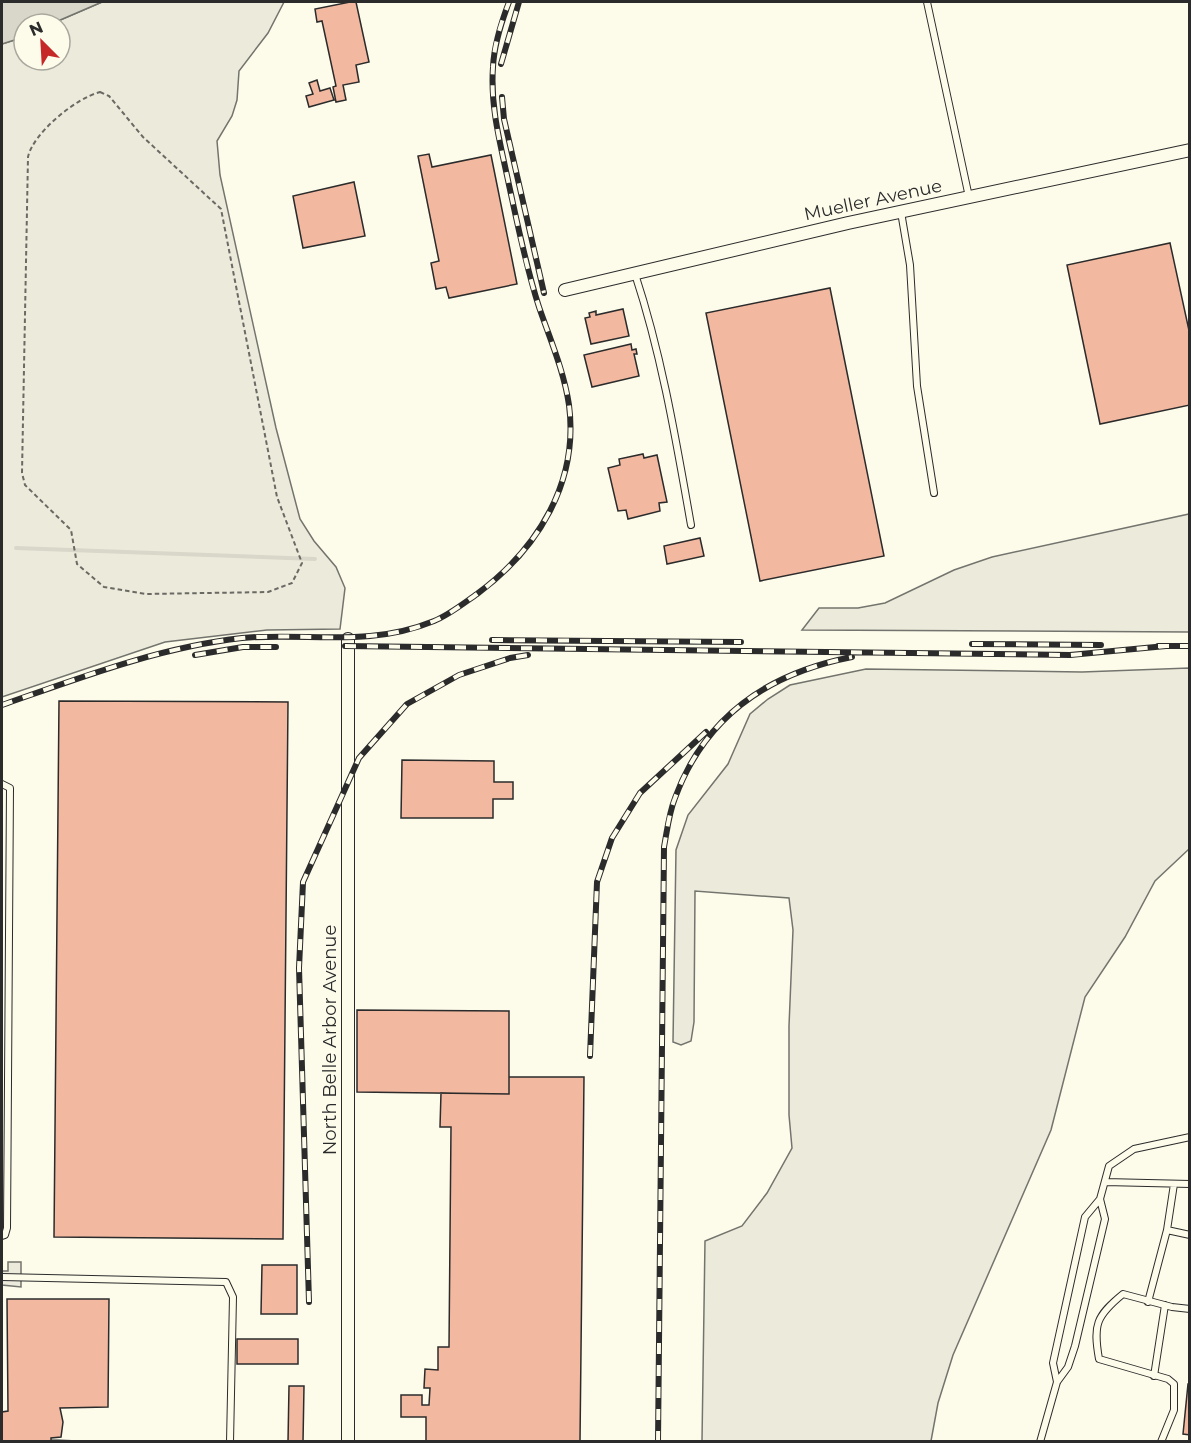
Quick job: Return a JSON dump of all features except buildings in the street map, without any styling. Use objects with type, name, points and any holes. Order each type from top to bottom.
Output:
[{"type":"street","name":"Mueller Avenue","points":[[566,290],[901,211],[1190,150]]},
{"type":"street","name":"North Belle Arbor Avenue","points":[[348,639],[348,1442]]},
{"type":"lane","points":[[927,2],[969,197]]},
{"type":"lane","points":[[901,211],[910,265],[917,386],[934,493]]},
{"type":"lane","points":[[635,273],[650,320],[679,448],[691,525]]},
{"type":"lane","points":[[2,784],[10,788],[10,800],[7,1228],[2,1236]]},
{"type":"lane","points":[[1057,1382],[1053,1363],[1085,1217],[1100,1199],[1109,1166],[1134,1149],[1190,1137]]},
{"type":"lane","points":[[1105,1182],[1190,1184]]},
{"type":"lane","points":[[1148,1302],[1167,1230],[1174,1184]]},
{"type":"lane","points":[[1040,1442],[1057,1382],[1068,1367],[1075,1346],[1105,1219],[1100,1199]]},
{"type":"lane","points":[[1167,1230],[1190,1235]]},
{"type":"lane","points":[[2,1277],[226,1282],[233,1297],[230,1442]]},
{"type":"lane","points":[[1161,1442],[1174,1410],[1174,1384],[1168,1379],[1099,1359],[1094,1332],[1103,1310],[1123,1294],[1148,1302],[1190,1309]]},
{"type":"lane","points":[[1154,1376],[1165,1305]]},
{"type":"path","points":[[100,92],[110,96],[143,137],[221,209],[277,497],[302,563],[292,583],[268,592],[147,594],[104,587],[84,573],[77,564],[71,530],[25,485],[22,473],[28,157],[31,146],[64,113],[87,96],[100,92]]},
{"type":"shaded area","points":[[2,2],[102,2],[72,15],[72,12],[12,12],[12,41],[2,44]]},
{"type":"shaded area","points":[[102,2],[284,2],[268,33],[239,71],[237,100],[232,116],[217,141],[220,175],[276,428],[300,519],[314,541],[336,567],[345,588],[340,629],[267,630],[165,642],[2,697],[2,44],[12,41],[12,72],[72,72],[72,15]]},
{"type":"shaded area","points":[[1189,514],[1189,632],[802,630],[819,608],[858,608],[885,603],[954,570],[992,557]]},
{"type":"shaded area","points":[[1189,668],[1189,849],[1155,881],[1125,937],[1085,997],[1051,1130],[953,1355],[938,1403],[931,1441],[702,1441],[705,1241],[742,1226],[767,1193],[792,1148],[789,1115],[789,1026],[793,930],[789,898],[695,891],[694,1022],[691,1041],[681,1045],[673,1042],[676,850],[688,815],[728,764],[750,714],[790,685],[866,669],[1082,672]]},
{"type":"shaded area","points":[[8,1262],[21,1262],[21,1287],[2,1285],[2,1271],[8,1271]]},
{"type":"waterway","points":[[16,548],[315,559]]},
{"type":"railway","points":[[2,705],[120,665],[211,642],[266,637],[362,637],[410,629],[440,618],[477,594],[499,576],[536,535],[550,512],[567,461],[570,433],[569,405],[564,380],[526,262],[495,112],[492,82],[494,58],[498,34],[509,2]]},
{"type":"railway","points":[[501,64],[519,2]]},
{"type":"railway","points":[[502,97],[504,119],[544,293]]},
{"type":"railway","points":[[492,640],[741,642]]},
{"type":"railway","points":[[972,644],[1101,645]]},
{"type":"railway","points":[[345,646],[1070,655],[1166,646]]},
{"type":"railway","points":[[1158,646],[1190,646]]},
{"type":"railway","points":[[195,655],[243,647],[276,647]]},
{"type":"railway","points":[[309,1302],[299,968],[303,882],[359,758],[407,704],[459,675],[510,658],[528,655]]},
{"type":"railway","points":[[658,1442],[664,847],[671,810],[688,769],[704,744],[722,722],[744,703],[767,687],[794,674],[852,657]]},
{"type":"railway","points":[[590,1056],[597,882],[612,838],[640,793],[706,732]]}]
